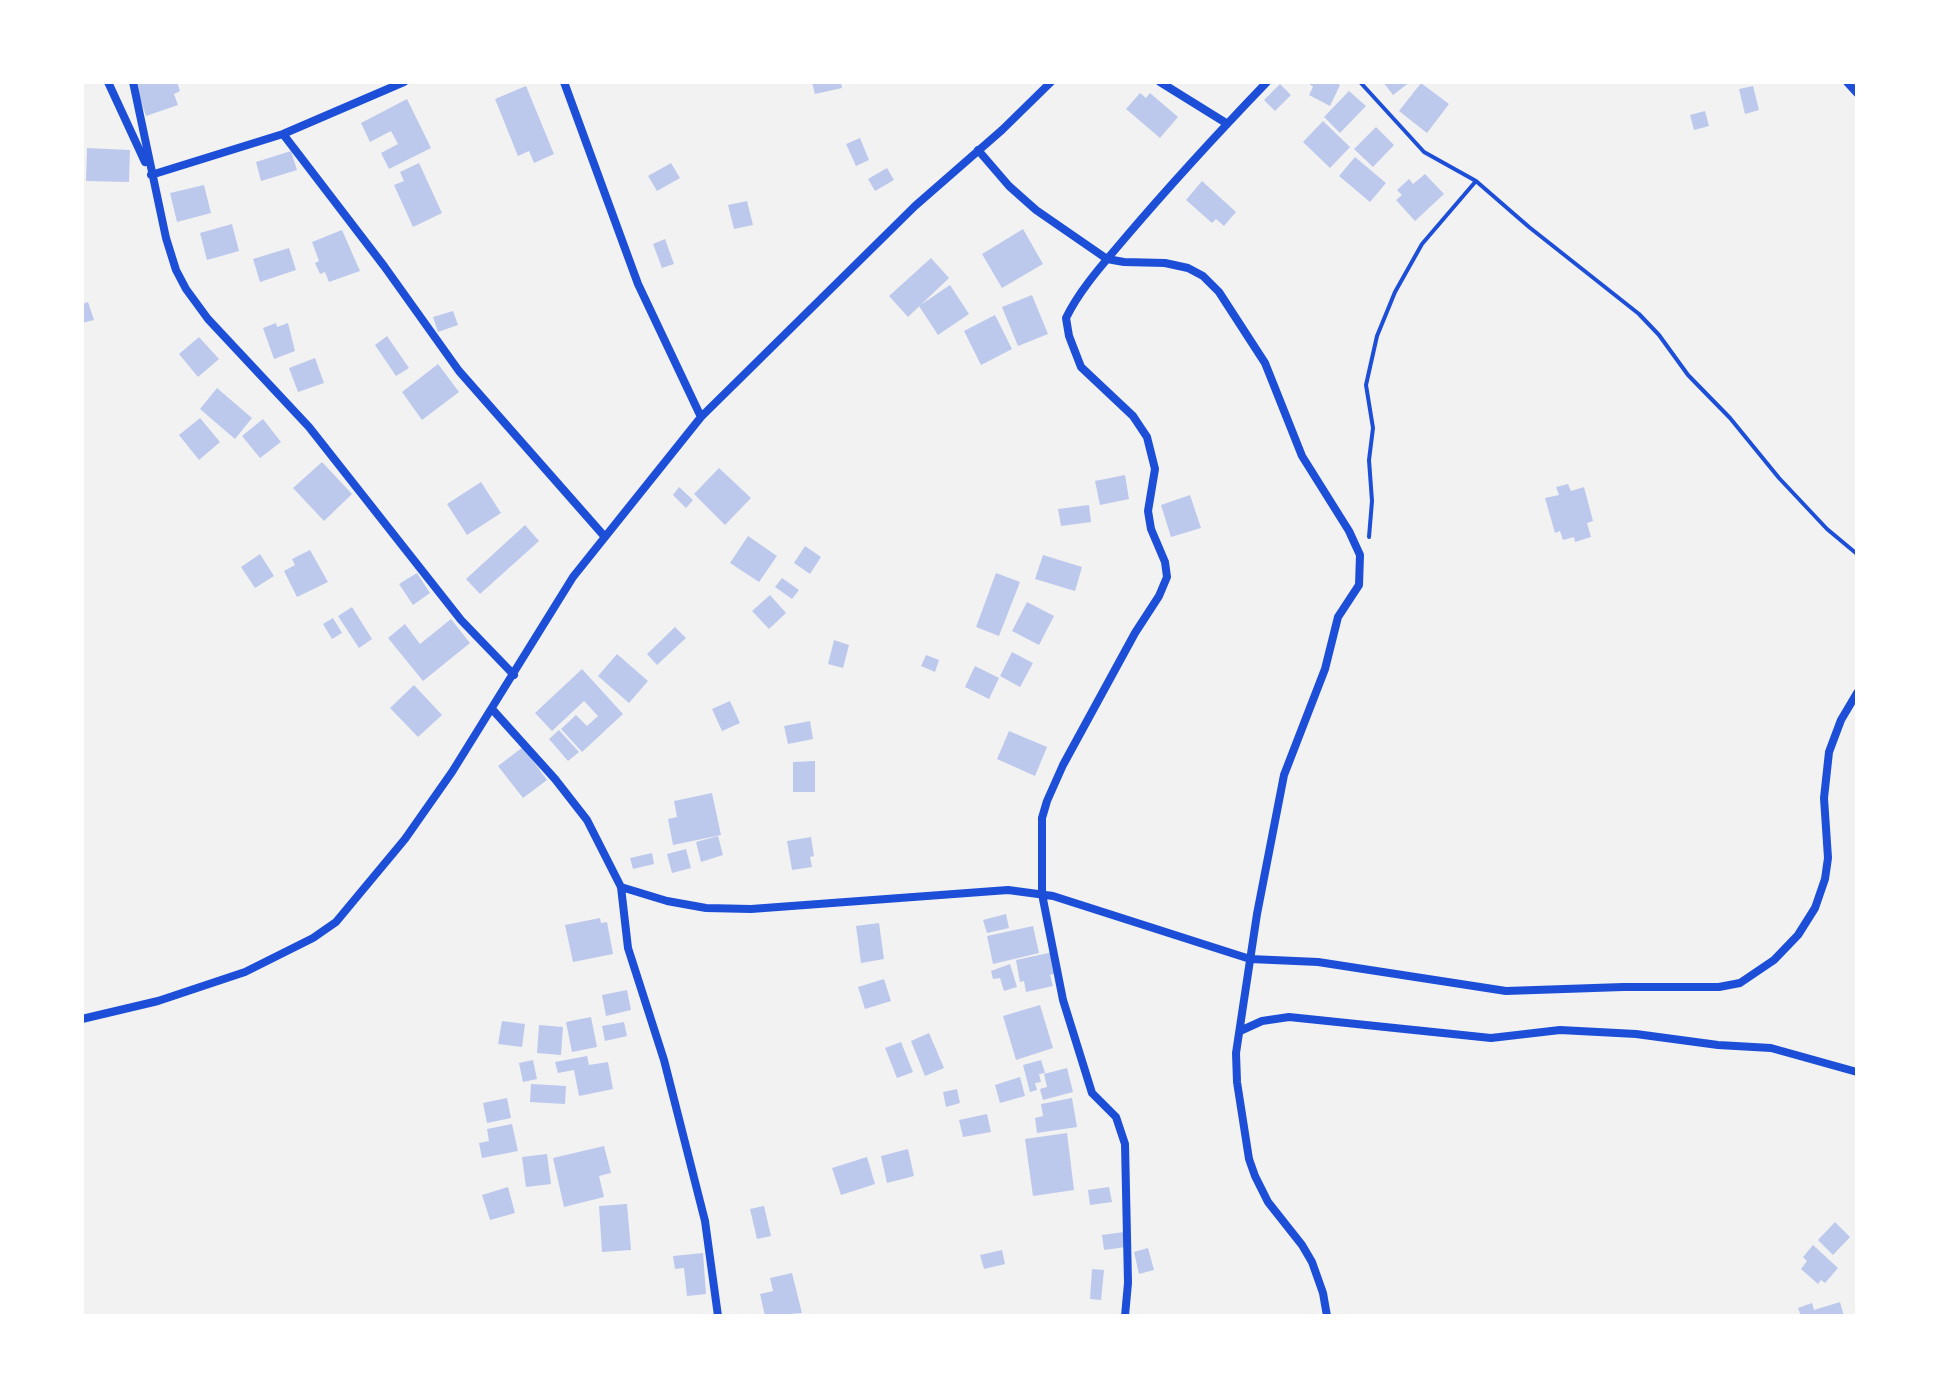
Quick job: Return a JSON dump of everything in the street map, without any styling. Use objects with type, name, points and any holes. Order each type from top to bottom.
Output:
[{"type":"street","points":[[108,82],[152,176]]},
{"type":"street","points":[[133,82],[166,238],[186,289],[208,319],[309,427],[461,620],[514,675]]},
{"type":"street","points":[[152,176],[283,134],[404,82]]},
{"type":"street","points":[[564,82],[638,284],[701,417]]},
{"type":"street","points":[[82,1019],[158,1001],[245,972],[313,938],[336,922],[405,839],[514,675],[573,577],[701,417],[915,206],[1051,82]]},
{"type":"street","points":[[1160,82],[1226,123]]},
{"type":"street","points":[[1125,1316],[1128,1271],[1125,1144],[1116,1117],[1092,1093],[1063,1000],[1042,894],[1042,818],[1050,793],[1167,577],[1148,511],[1155,469],[1147,437],[1133,416],[1081,367],[1066,318],[1107,259],[1226,123],[1267,82]]},
{"type":"street","points":[[1847,82],[1857,93]]},
{"type":"street","points":[[283,134],[459,371],[605,537]]},
{"type":"street","points":[[978,150],[1009,186],[1036,210],[1107,259],[1165,263],[1188,268],[1203,276],[1219,292],[1265,363],[1302,456],[1349,531],[1361,565],[1359,585],[1338,617],[1325,669],[1284,775],[1250,959],[1235,1068],[1249,1159],[1268,1202],[1312,1262],[1327,1316]]},
{"type":"street","points":[[621,887],[667,901],[706,908],[751,909],[981,891],[1042,894],[1250,959],[1318,962],[1506,991],[1719,987],[1740,983],[1774,960],[1798,935],[1815,908],[1828,858],[1824,798],[1829,752],[1841,720],[1857,693]]},
{"type":"street","points":[[492,709],[587,820],[621,887],[628,948],[664,1060],[705,1221],[718,1316]]},
{"type":"street","points":[[1240,1031],[1262,1021],[1289,1017],[1491,1038],[1560,1030],[1590,1031],[1771,1048],[1857,1072]]},
{"type":"path","points":[[1360,82],[1424,152],[1476,181],[1653,327],[1688,375],[1730,418],[1779,478],[1827,529],[1857,554]]},
{"type":"path","points":[[1361,565],[1369,534],[1372,501],[1369,460],[1372,422],[1366,385],[1377,336],[1395,292],[1422,244],[1476,181]]},
{"type":"building","points":[[134,82],[177,82],[180,91],[174,94],[178,105],[146,116]]},
{"type":"building","points":[[812,82],[841,82],[842,88],[815,94]]},
{"type":"building","points":[[1307,82],[1335,82],[1340,85],[1330,106],[1309,95],[1313,87]]},
{"type":"building","points":[[1383,82],[1410,82],[1393,95]]},
{"type":"building","points":[[1421,83],[1449,104],[1427,133],[1399,111]]},
{"type":"building","points":[[1280,84],[1291,95],[1275,111],[1264,100]]},
{"type":"building","points":[[526,86],[554,154],[534,163],[529,151],[518,156],[495,99]]},
{"type":"building","points":[[1753,86],[1759,110],[1745,114],[1739,89]]},
{"type":"building","points":[[1349,91],[1366,106],[1340,133],[1324,117]]},
{"type":"building","points":[[1140,93],[1146,98],[1150,93],[1178,117],[1160,138],[1126,109]]},
{"type":"building","points":[[407,99],[431,148],[389,169],[381,153],[398,144],[391,131],[370,142],[361,123]]},
{"type":"building","points":[[1705,111],[1709,126],[1694,130],[1690,115]]},
{"type":"building","points":[[1323,121],[1350,147],[1330,168],[1303,142]]},
{"type":"building","points":[[1376,127],[1394,145],[1373,167],[1354,149]]},
{"type":"building","points":[[860,138],[869,160],[856,166],[846,144]]},
{"type":"building","points":[[87,148],[130,150],[129,182],[86,181]]},
{"type":"building","points":[[291,151],[297,170],[261,181],[256,162]]},
{"type":"building","points":[[1355,157],[1386,183],[1370,202],[1339,176]]},
{"type":"building","points":[[419,163],[442,213],[413,227],[394,185],[404,181],[400,172]]},
{"type":"building","points":[[671,163],[680,178],[657,191],[648,176]]},
{"type":"building","points":[[887,168],[894,180],[875,191],[868,179]]},
{"type":"building","points":[[1425,174],[1444,194],[1415,221],[1396,200],[1402,195],[1397,190],[1409,179],[1413,184]]},
{"type":"building","points":[[1202,181],[1236,212],[1224,226],[1216,219],[1212,223],[1186,200]]},
{"type":"building","points":[[204,185],[211,213],[177,222],[170,193]]},
{"type":"building","points":[[747,201],[753,225],[734,229],[728,205]]},
{"type":"building","points":[[232,224],[239,251],[207,260],[200,233]]},
{"type":"building","points":[[1023,229],[1043,264],[1002,288],[982,254]]},
{"type":"building","points":[[342,230],[360,271],[329,282],[325,272],[320,274],[315,263],[319,261],[312,242]]},
{"type":"building","points":[[665,239],[674,264],[662,268],[653,244]]},
{"type":"building","points":[[289,248],[296,270],[260,282],[253,259]]},
{"type":"building","points":[[931,258],[949,278],[908,317],[889,296]]},
{"type":"building","points":[[950,285],[969,314],[938,335],[919,306]]},
{"type":"building","points":[[1032,295],[1048,334],[1018,346],[1002,307]]},
{"type":"building","points":[[88,302],[94,320],[82,323],[82,304]]},
{"type":"building","points":[[453,311],[458,325],[438,332],[433,317]]},
{"type":"building","points":[[995,315],[1012,349],[981,365],[964,331]]},
{"type":"building","points":[[276,323],[277,327],[288,323],[295,351],[274,359],[263,328]]},
{"type":"building","points":[[387,336],[409,368],[396,376],[375,345]]},
{"type":"building","points":[[199,337],[219,359],[198,377],[179,354]]},
{"type":"building","points":[[315,358],[324,383],[298,392],[289,368]]},
{"type":"building","points":[[438,364],[459,392],[422,420],[402,392]]},
{"type":"building","points":[[217,388],[252,418],[235,439],[200,409]]},
{"type":"building","points":[[200,418],[220,442],[199,460],[179,435]]},
{"type":"building","points":[[263,419],[281,442],[260,458],[242,436]]},
{"type":"building","points":[[322,462],[352,494],[324,521],[293,488]]},
{"type":"building","points":[[719,468],[751,498],[725,525],[694,494]]},
{"type":"building","points":[[1125,475],[1129,499],[1100,505],[1095,481]]},
{"type":"building","points":[[481,482],[501,513],[467,535],[447,504]]},
{"type":"building","points":[[1568,484],[1571,491],[1584,487],[1593,521],[1587,523],[1591,537],[1575,542],[1574,537],[1563,540],[1560,531],[1555,533],[1545,498],[1559,495],[1556,487]]},
{"type":"building","points":[[679,487],[693,500],[686,508],[673,495]]},
{"type":"building","points":[[1190,495],[1201,528],[1171,537],[1161,505]]},
{"type":"building","points":[[1089,505],[1091,522],[1061,526],[1058,509]]},
{"type":"building","points":[[525,525],[539,541],[480,594],[466,579]]},
{"type":"building","points":[[748,536],[777,556],[759,582],[730,563]]},
{"type":"building","points":[[805,546],[821,557],[810,574],[794,563]]},
{"type":"building","points":[[310,550],[328,582],[297,597],[284,571],[295,565],[292,559]]},
{"type":"building","points":[[260,554],[274,576],[255,588],[241,567]]},
{"type":"building","points":[[1043,555],[1082,567],[1075,591],[1035,579]]},
{"type":"building","points":[[417,573],[430,593],[413,605],[399,584]]},
{"type":"building","points":[[996,573],[1020,582],[999,636],[976,627]]},
{"type":"building","points":[[782,578],[799,590],[792,599],[775,587]]},
{"type":"building","points":[[770,595],[786,613],[769,629],[752,611]]},
{"type":"building","points":[[1027,602],[1054,616],[1039,645],[1012,631]]},
{"type":"building","points":[[352,607],[372,639],[359,648],[338,616]]},
{"type":"building","points":[[333,618],[342,633],[332,639],[323,624]]},
{"type":"building","points":[[451,619],[470,643],[423,681],[388,638],[405,624],[420,644]]},
{"type":"building","points":[[675,627],[686,638],[657,665],[647,654]]},
{"type":"building","points":[[834,640],[849,645],[843,668],[828,664]]},
{"type":"building","points":[[1012,652],[1033,663],[1020,687],[1000,676]]},
{"type":"building","points":[[617,654],[648,681],[629,703],[598,676]]},
{"type":"building","points":[[926,655],[939,660],[935,672],[921,666]]},
{"type":"building","points":[[975,666],[999,678],[989,699],[965,687]]},
{"type":"building","points":[[582,669],[623,714],[582,752],[561,729],[576,715],[587,726],[598,716],[584,701],[552,731],[535,713]]},
{"type":"building","points":[[414,685],[442,715],[418,737],[390,708]]},
{"type":"building","points":[[730,701],[740,723],[722,731],[712,709]]},
{"type":"building","points":[[810,721],[813,739],[788,744],[784,726]]},
{"type":"building","points":[[559,730],[579,752],[568,761],[549,739]]},
{"type":"building","points":[[1009,731],[1047,747],[1035,776],[997,759]]},
{"type":"building","points":[[523,747],[547,780],[523,798],[498,766]]},
{"type":"building","points":[[815,761],[815,792],[793,792],[793,762]]},
{"type":"building","points":[[712,793],[721,835],[673,845],[668,819],[677,817],[674,801]]},
{"type":"building","points":[[718,836],[723,855],[701,862],[696,842]]},
{"type":"building","points":[[811,837],[812,867],[792,870],[787,841]]},
{"type":"building","points":[[686,849],[691,868],[672,873],[667,854]]},
{"type":"building","points":[[652,853],[654,864],[633,869],[630,858]]},
{"type":"building","points":[[1006,914],[1009,928],[987,933],[983,920]]},
{"type":"building","points":[[600,918],[601,923],[607,922],[613,954],[573,962],[565,925]]},
{"type":"building","points":[[879,923],[884,959],[861,963],[856,926]]},
{"type":"building","points":[[1033,926],[1039,953],[993,964],[987,936]]},
{"type":"building","points":[[1053,952],[1058,973],[1050,975],[1053,986],[1026,992],[1024,981],[1020,982],[1016,960]]},
{"type":"building","points":[[1010,964],[1017,987],[1004,991],[1000,978],[993,979],[991,971]]},
{"type":"building","points":[[884,979],[891,1001],[865,1009],[858,987]]},
{"type":"building","points":[[627,990],[631,1010],[606,1016],[602,995]]},
{"type":"building","points":[[1040,1005],[1053,1048],[1016,1060],[1003,1016]]},
{"type":"building","points":[[591,1017],[597,1047],[572,1052],[566,1022]]},
{"type":"building","points":[[502,1021],[525,1024],[522,1047],[498,1044]]},
{"type":"building","points":[[624,1022],[627,1036],[605,1041],[602,1026]]},
{"type":"building","points":[[539,1025],[563,1027],[561,1055],[537,1053]]},
{"type":"building","points":[[929,1033],[944,1068],[925,1076],[911,1041]]},
{"type":"building","points":[[901,1042],[913,1072],[897,1078],[885,1048]]},
{"type":"building","points":[[587,1056],[589,1065],[608,1062],[613,1089],[579,1096],[574,1070],[558,1073],[555,1062]]},
{"type":"building","points":[[533,1060],[537,1079],[523,1082],[519,1063]]},
{"type":"building","points":[[1041,1060],[1045,1073],[1039,1074],[1041,1082],[1035,1083],[1037,1090],[1030,1092],[1023,1065]]},
{"type":"building","points":[[1067,1068],[1073,1092],[1043,1100],[1040,1089],[1047,1087],[1044,1074]]},
{"type":"building","points":[[1020,1077],[1025,1096],[1000,1103],[995,1085]]},
{"type":"building","points":[[531,1084],[566,1086],[565,1104],[530,1102]]},
{"type":"building","points":[[957,1089],[960,1103],[946,1107],[943,1092]]},
{"type":"building","points":[[507,1098],[511,1118],[487,1123],[483,1103]]},
{"type":"building","points":[[1072,1098],[1077,1127],[1037,1133],[1035,1118],[1043,1116],[1041,1104]]},
{"type":"building","points":[[987,1114],[991,1132],[963,1137],[959,1120]]},
{"type":"building","points":[[512,1124],[518,1151],[482,1158],[479,1143],[489,1141],[487,1129]]},
{"type":"building","points":[[1067,1133],[1074,1190],[1033,1196],[1025,1139]]},
{"type":"building","points":[[604,1146],[611,1173],[599,1176],[604,1197],[564,1207],[553,1158]]},
{"type":"building","points":[[908,1149],[914,1176],[887,1183],[881,1156]]},
{"type":"building","points":[[547,1154],[551,1184],[526,1187],[522,1157]]},
{"type":"building","points":[[867,1157],[875,1184],[841,1195],[832,1168]]},
{"type":"building","points":[[508,1187],[515,1213],[490,1220],[482,1195]]},
{"type":"building","points":[[1109,1187],[1112,1202],[1090,1205],[1088,1190]]},
{"type":"building","points":[[627,1204],[631,1250],[602,1252],[599,1206]]},
{"type":"building","points":[[764,1206],[771,1236],[757,1239],[750,1209]]},
{"type":"building","points":[[1835,1222],[1850,1237],[1833,1255],[1818,1240]]},
{"type":"building","points":[[1124,1232],[1126,1247],[1104,1250],[1102,1235]]},
{"type":"building","points":[[1813,1245],[1838,1268],[1825,1283],[1821,1280],[1818,1284],[1801,1269],[1807,1261],[1803,1257]]},
{"type":"building","points":[[1148,1248],[1154,1270],[1139,1274],[1134,1252]]},
{"type":"building","points":[[1002,1250],[1005,1264],[984,1269],[980,1255]]},
{"type":"building","points":[[703,1253],[706,1294],[687,1296],[684,1268],[675,1269],[673,1256]]},
{"type":"building","points":[[1092,1269],[1104,1270],[1101,1300],[1090,1299]]},
{"type":"building","points":[[792,1273],[802,1313],[765,1316],[760,1294],[773,1291],[770,1278]]},
{"type":"building","points":[[1840,1302],[1844,1316],[1801,1316],[1798,1308],[1812,1303],[1814,1310]]}]
